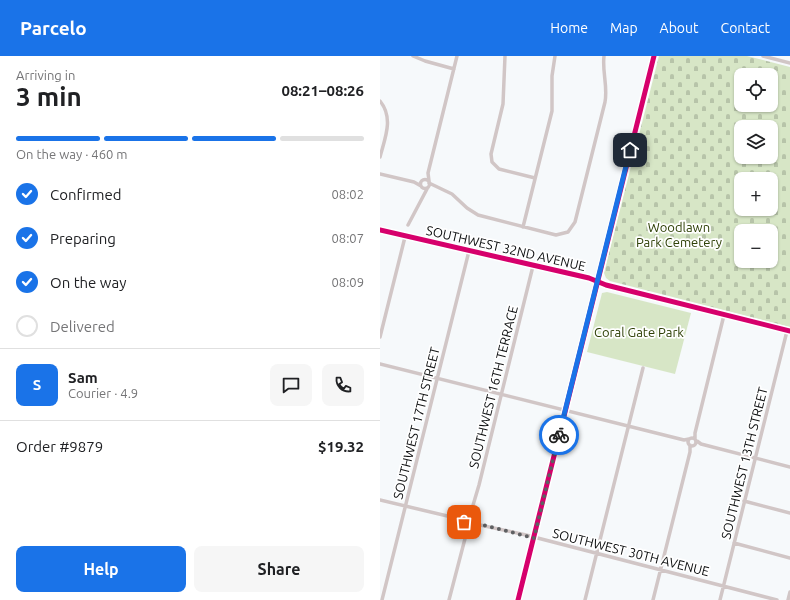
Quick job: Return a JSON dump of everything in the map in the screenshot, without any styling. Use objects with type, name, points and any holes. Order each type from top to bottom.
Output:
[{"type":"street","points":[[413,56],[454,69]]},
{"type":"street","points":[[408,225],[429,182],[428,173],[457,56]]},
{"type":"street","points":[[505,56],[503,104],[491,149],[492,162],[499,169],[535,178]]},
{"type":"street","points":[[523,227],[552,111],[552,76],[555,56]]},
{"type":"street","points":[[414,182],[423,180],[429,182],[452,194],[476,214],[523,227],[556,234],[566,233],[575,222],[605,102],[606,90],[603,69],[605,56]]},
{"type":"street","points":[[518,600],[654,56]]},
{"type":"street","points":[[763,56],[790,63]]},
{"type":"street","points":[[380,101],[388,114],[388,125],[380,157]]},
{"type":"street","points":[[421,198],[421,187],[423,180],[428,173]]},
{"type":"street","points":[[380,174],[414,182],[421,187],[438,188]]},
{"type":"street","name":"SOUTHWEST 32ND AVENUE","points":[[380,230],[597,281],[789,331]]},
{"type":"street","points":[[380,337],[405,236]]},
{"type":"street","name":"SOUTHWEST 17TH STREET","points":[[382,600],[469,251]]},
{"type":"street","name":"SOUTHWEST 16TH TERRACE","points":[[449,600],[533,266]]},
{"type":"street","points":[[653,600],[724,315]]},
{"type":"street","name":"SOUTHWEST 13TH STREET","points":[[720,600],[744,500],[789,331]]},
{"type":"street","points":[[381,365],[790,466]]},
{"type":"street","points":[[585,600],[643,368]]},
{"type":"street","points":[[380,500],[469,521]]},
{"type":"street","points":[[744,500],[790,513]]},
{"type":"street","name":"SOUTHWEST 30TH AVENUE","points":[[469,521],[777,600]]},
{"type":"street","points":[[734,543],[790,558]]},
{"type":"street","points":[[788,600],[790,592]]},
{"type":"green space","name":"Woodlawn Park Cemetery","points":[[659,56],[747,56],[790,67],[790,327],[610,281],[606,278],[604,273]]},
{"type":"green space","name":"Coral Gate Park","points":[[607,292],[691,313],[675,374],[587,352],[602,293]]},
{"type":"cycle path","points":[[518,600],[654,56]]},
{"type":"cycle path","points":[[380,230],[589,278],[606,285],[790,331]]},
{"type":"way so far","points":[[464,522],[468,524],[479,524],[534,538],[559,435]]},
{"type":"route","points":[[559,435],[630,150]]}]
